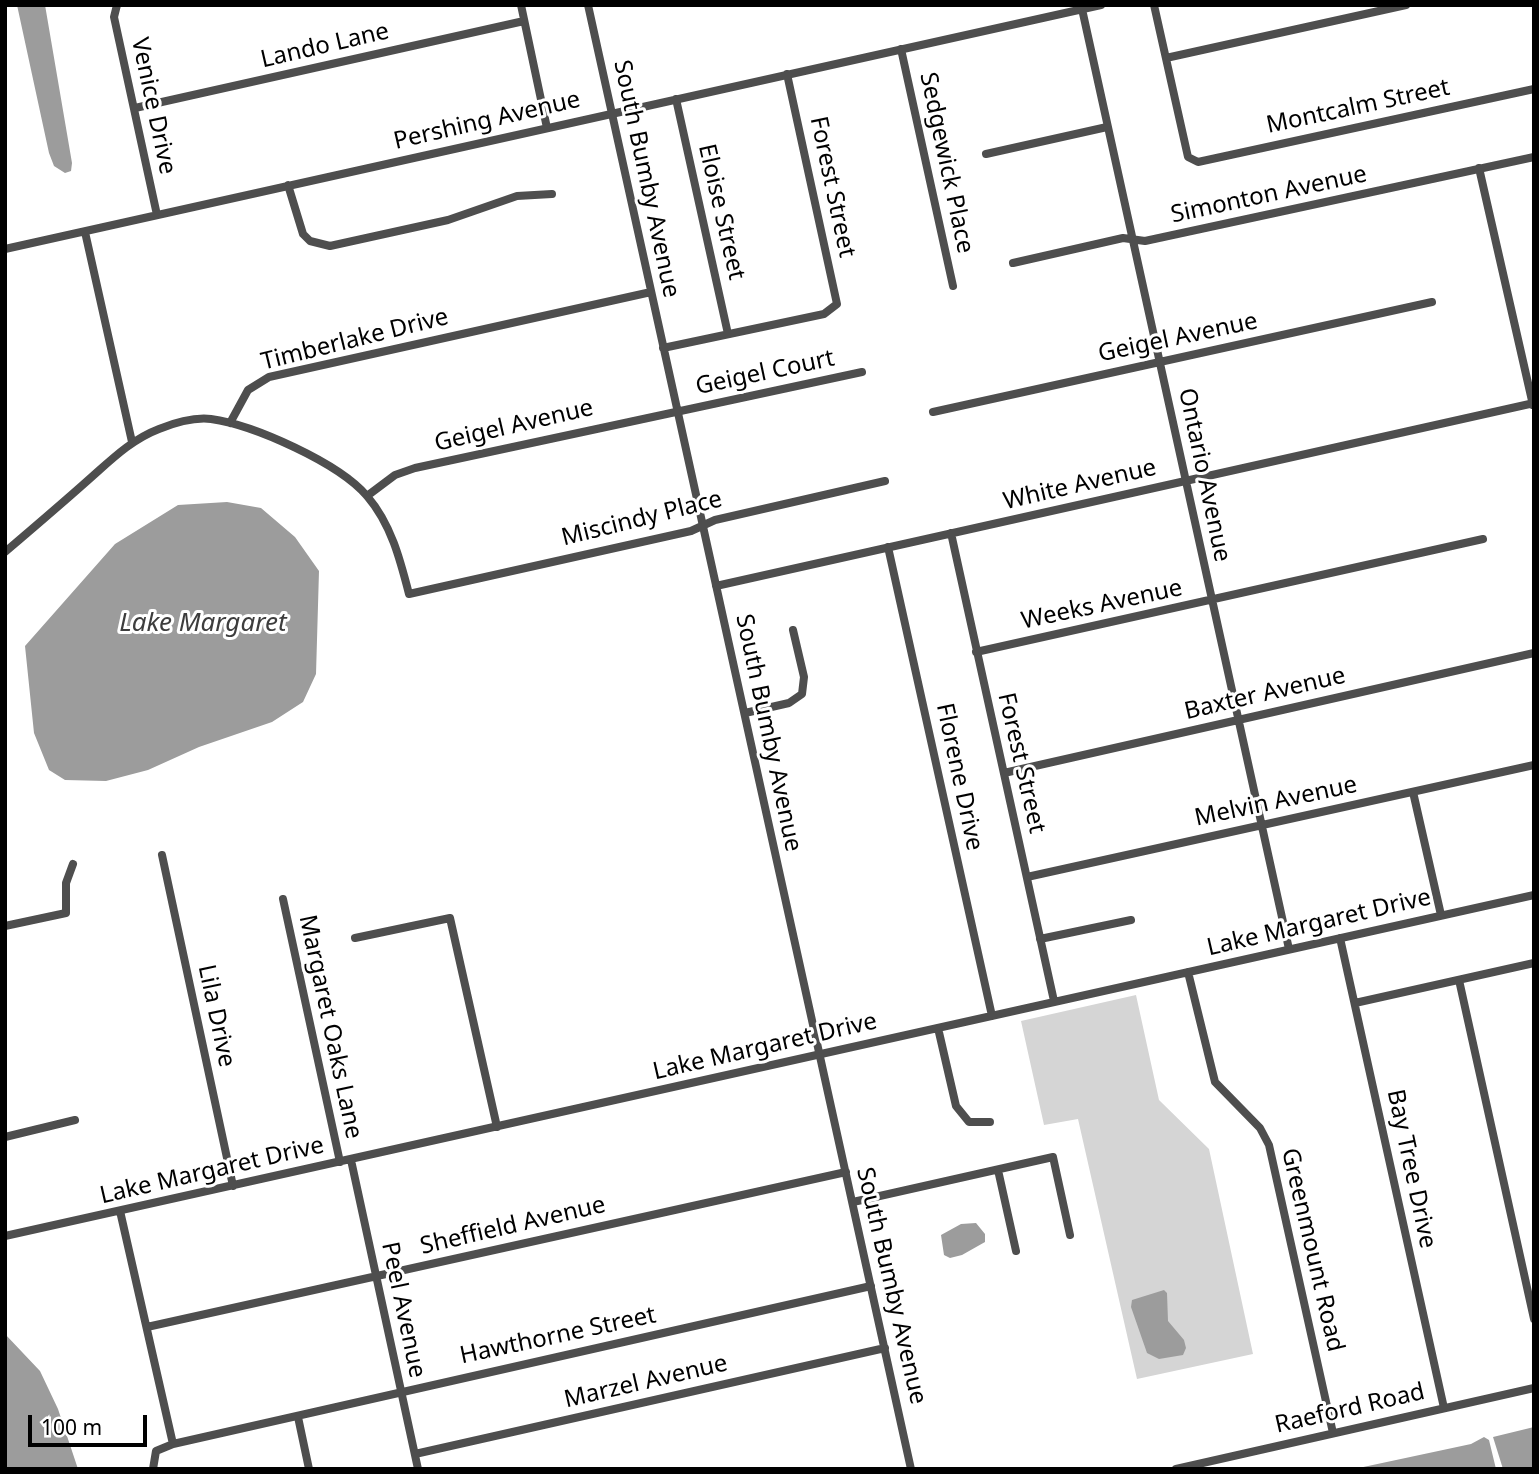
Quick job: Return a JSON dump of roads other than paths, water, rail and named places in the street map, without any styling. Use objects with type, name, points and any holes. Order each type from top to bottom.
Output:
[{"type":"street","points":[[521,5],[547,128]]},
{"type":"street","name":"South Bumby Avenue","points":[[587,5],[911,1469]]},
{"type":"street","name":"Pershing Avenue","points":[[5,249],[1101,5]]},
{"type":"street","points":[[1154,5],[1166,58],[1406,5]]},
{"type":"street","name":"Venice Drive","points":[[117,6],[114,17],[157,215]]},
{"type":"street","name":"Ontario Avenue","points":[[1082,9],[1289,949]]},
{"type":"street","name":"Lando Lane","points":[[135,108],[524,21]]},
{"type":"street","name":"Sedgewick Place","points":[[901,49],[953,286]]},
{"type":"street","name":"Montcalm Street","points":[[1166,58],[1188,157],[1191,161],[1198,162],[1534,89]]},
{"type":"street","name":"Forest Street","points":[[728,334],[824,314],[834,308],[837,299],[787,74]]},
{"type":"street","name":"Eloise Street","points":[[676,99],[728,334]]},
{"type":"street","points":[[986,154],[1107,127]]},
{"type":"street","name":"Simonton Avenue","points":[[1013,263],[1123,239],[1145,241],[1534,157]]},
{"type":"street","points":[[1479,168],[1533,404]]},
{"type":"street","points":[[288,185],[303,234],[310,241],[330,246],[448,220],[517,196],[552,194]]},
{"type":"street","points":[[85,232],[132,442]]},
{"type":"street","name":"Timberlake Drive","points":[[230,423],[247,390],[269,377],[651,292]]},
{"type":"street","name":"Geigel Avenue","points":[[933,412],[1432,302]]},
{"type":"street","points":[[663,348],[728,334]]},
{"type":"street","name":"Geigel Court","points":[[677,410],[862,372]]},
{"type":"street","name":"White Avenue","points":[[716,586],[1533,404]]},
{"type":"street","name":"Geigel Avenue","points":[[367,496],[396,475],[415,468],[677,410]]},
{"type":"street","points":[[5,552],[132,442],[158,429],[186,421],[209,419],[230,423],[326,462],[367,496]]},
{"type":"street","name":"Miscindy Place","points":[[367,496],[394,542],[409,594],[691,531],[715,520],[885,481]]},
{"type":"street","name":"Forest Street","points":[[951,533],[1054,1001]]},
{"type":"street","name":"Weeks Avenue","points":[[976,652],[1483,539]]},
{"type":"street","name":"Florene Drive","points":[[888,547],[992,1016]]},
{"type":"street","points":[[745,713],[789,703],[802,694],[804,677],[793,630]]},
{"type":"street","name":"Baxter Avenue","points":[[1004,773],[1534,653]]},
{"type":"street","name":"Melvin Avenue","points":[[1027,877],[1534,765]]},
{"type":"street","points":[[1413,792],[1440,915]]},
{"type":"street","name":"Lila Drive","points":[[162,855],[233,1186]]},
{"type":"street","points":[[5,926],[66,912],[66,883],[73,864]]},
{"type":"street","name":"Lake Margaret Drive","points":[[5,1236],[1534,895]]},
{"type":"street","name":"Margaret Oaks Lane","points":[[283,900],[340,1162]]},
{"type":"street","points":[[355,938],[450,918],[497,1127]]},
{"type":"street","points":[[1040,939],[1131,920]]},
{"type":"street","name":"Bay Tree Drive","points":[[1340,938],[1444,1408]]},
{"type":"street","points":[[1355,1003],[1534,963]]},
{"type":"street","name":"Greenmount Road","points":[[1188,972],[1215,1082],[1260,1128],[1269,1145],[1333,1433]]},
{"type":"street","points":[[1459,980],[1534,1320]]},
{"type":"street","points":[[939,1028],[956,1107],[969,1122],[990,1122]]},
{"type":"street","points":[[5,1136],[75,1120]]},
{"type":"street","points":[[853,1202],[1053,1157],[1070,1235]]},
{"type":"street","name":"Peel Avenue","points":[[351,1160],[418,1469]]},
{"type":"street","points":[[998,1170],[1016,1251]]},
{"type":"street","name":"Sheffield Avenue","points":[[147,1327],[846,1172]]},
{"type":"street","points":[[120,1211],[173,1444],[156,1451],[153,1469]]},
{"type":"street","name":"Hawthorne Street","points":[[173,1444],[871,1286]]},
{"type":"street","name":"Marzel Avenue","points":[[415,1454],[885,1349]]},
{"type":"street","name":"Raeford Road","points":[[1176,1469],[1534,1388]]},
{"type":"street","points":[[298,1417],[309,1469]]},
{"type":"water","points":[[17,5],[45,5],[72,163],[71,171],[65,173],[54,166],[49,153]]},
{"type":"water","name":"Lake Margaret","points":[[227,502],[261,508],[295,537],[319,571],[316,674],[303,702],[272,722],[199,747],[148,770],[106,781],[65,780],[49,770],[34,733],[25,646],[115,544],[178,505]]},
{"type":"water","points":[[976,1223],[985,1234],[985,1242],[962,1255],[950,1258],[944,1255],[941,1235],[961,1224]]},
{"type":"water","points":[[1164,1290],[1167,1293],[1168,1321],[1184,1340],[1186,1348],[1183,1355],[1159,1359],[1147,1353],[1131,1307],[1132,1300]]},
{"type":"water","points":[[5,1334],[40,1371],[58,1409],[78,1469],[5,1469]]},
{"type":"water","points":[[1534,1427],[1534,1469],[1503,1469],[1493,1437]]},
{"type":"water","points":[[1484,1437],[1489,1440],[1496,1469],[1354,1469],[1471,1444]]}]
